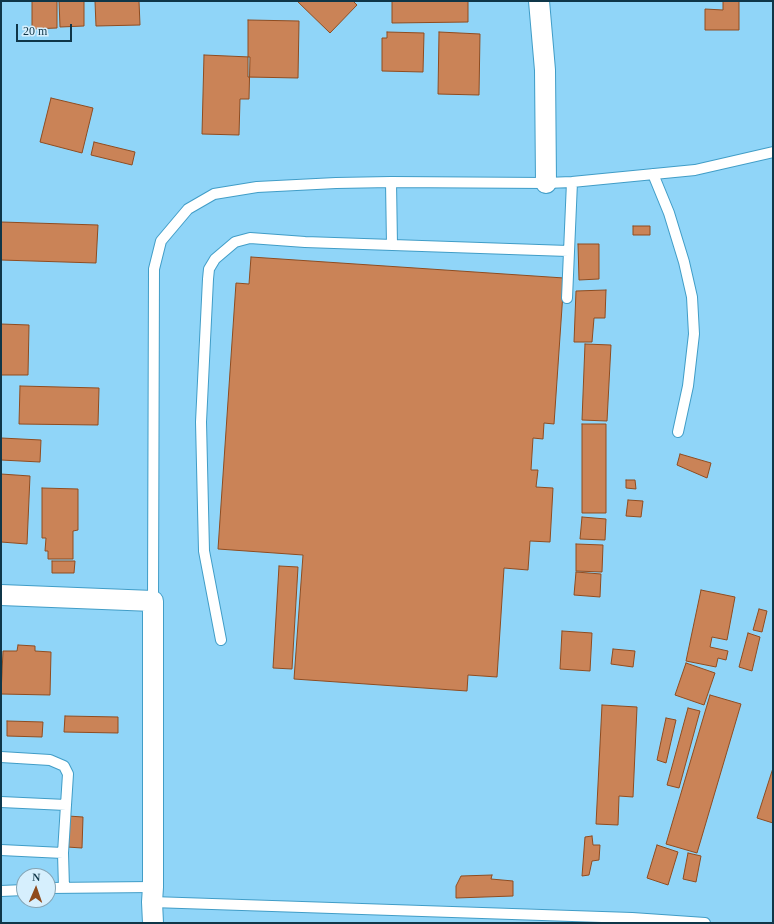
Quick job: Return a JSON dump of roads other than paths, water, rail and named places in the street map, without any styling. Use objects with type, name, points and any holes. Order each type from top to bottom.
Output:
[{"type":"street","points":[[540,1],[545,70],[546,184]]},
{"type":"street","points":[[1,595],[153,601],[153,923]]},
{"type":"lane","points":[[153,601],[154,269],[161,241],[188,209],[214,194],[257,187],[391,182],[546,184],[695,170],[773,152]]},
{"type":"lane","points":[[653,174],[669,213],[684,262],[692,297],[694,334],[688,386],[678,432]]},
{"type":"lane","points":[[391,182],[392,245]]},
{"type":"lane","points":[[567,298],[572,182]]},
{"type":"lane","points":[[221,640],[204,551],[201,422],[209,269],[215,259],[235,242],[250,238],[305,242],[568,251]]},
{"type":"lane","points":[[1,757],[50,760],[64,766],[68,774],[63,853],[64,888]]},
{"type":"lane","points":[[1,802],[66,805]]},
{"type":"lane","points":[[1,850],[63,853]]},
{"type":"lane","points":[[56,888],[152,895],[632,918],[705,923]]},
{"type":"lane","points":[[1,891],[16,890]]}]
